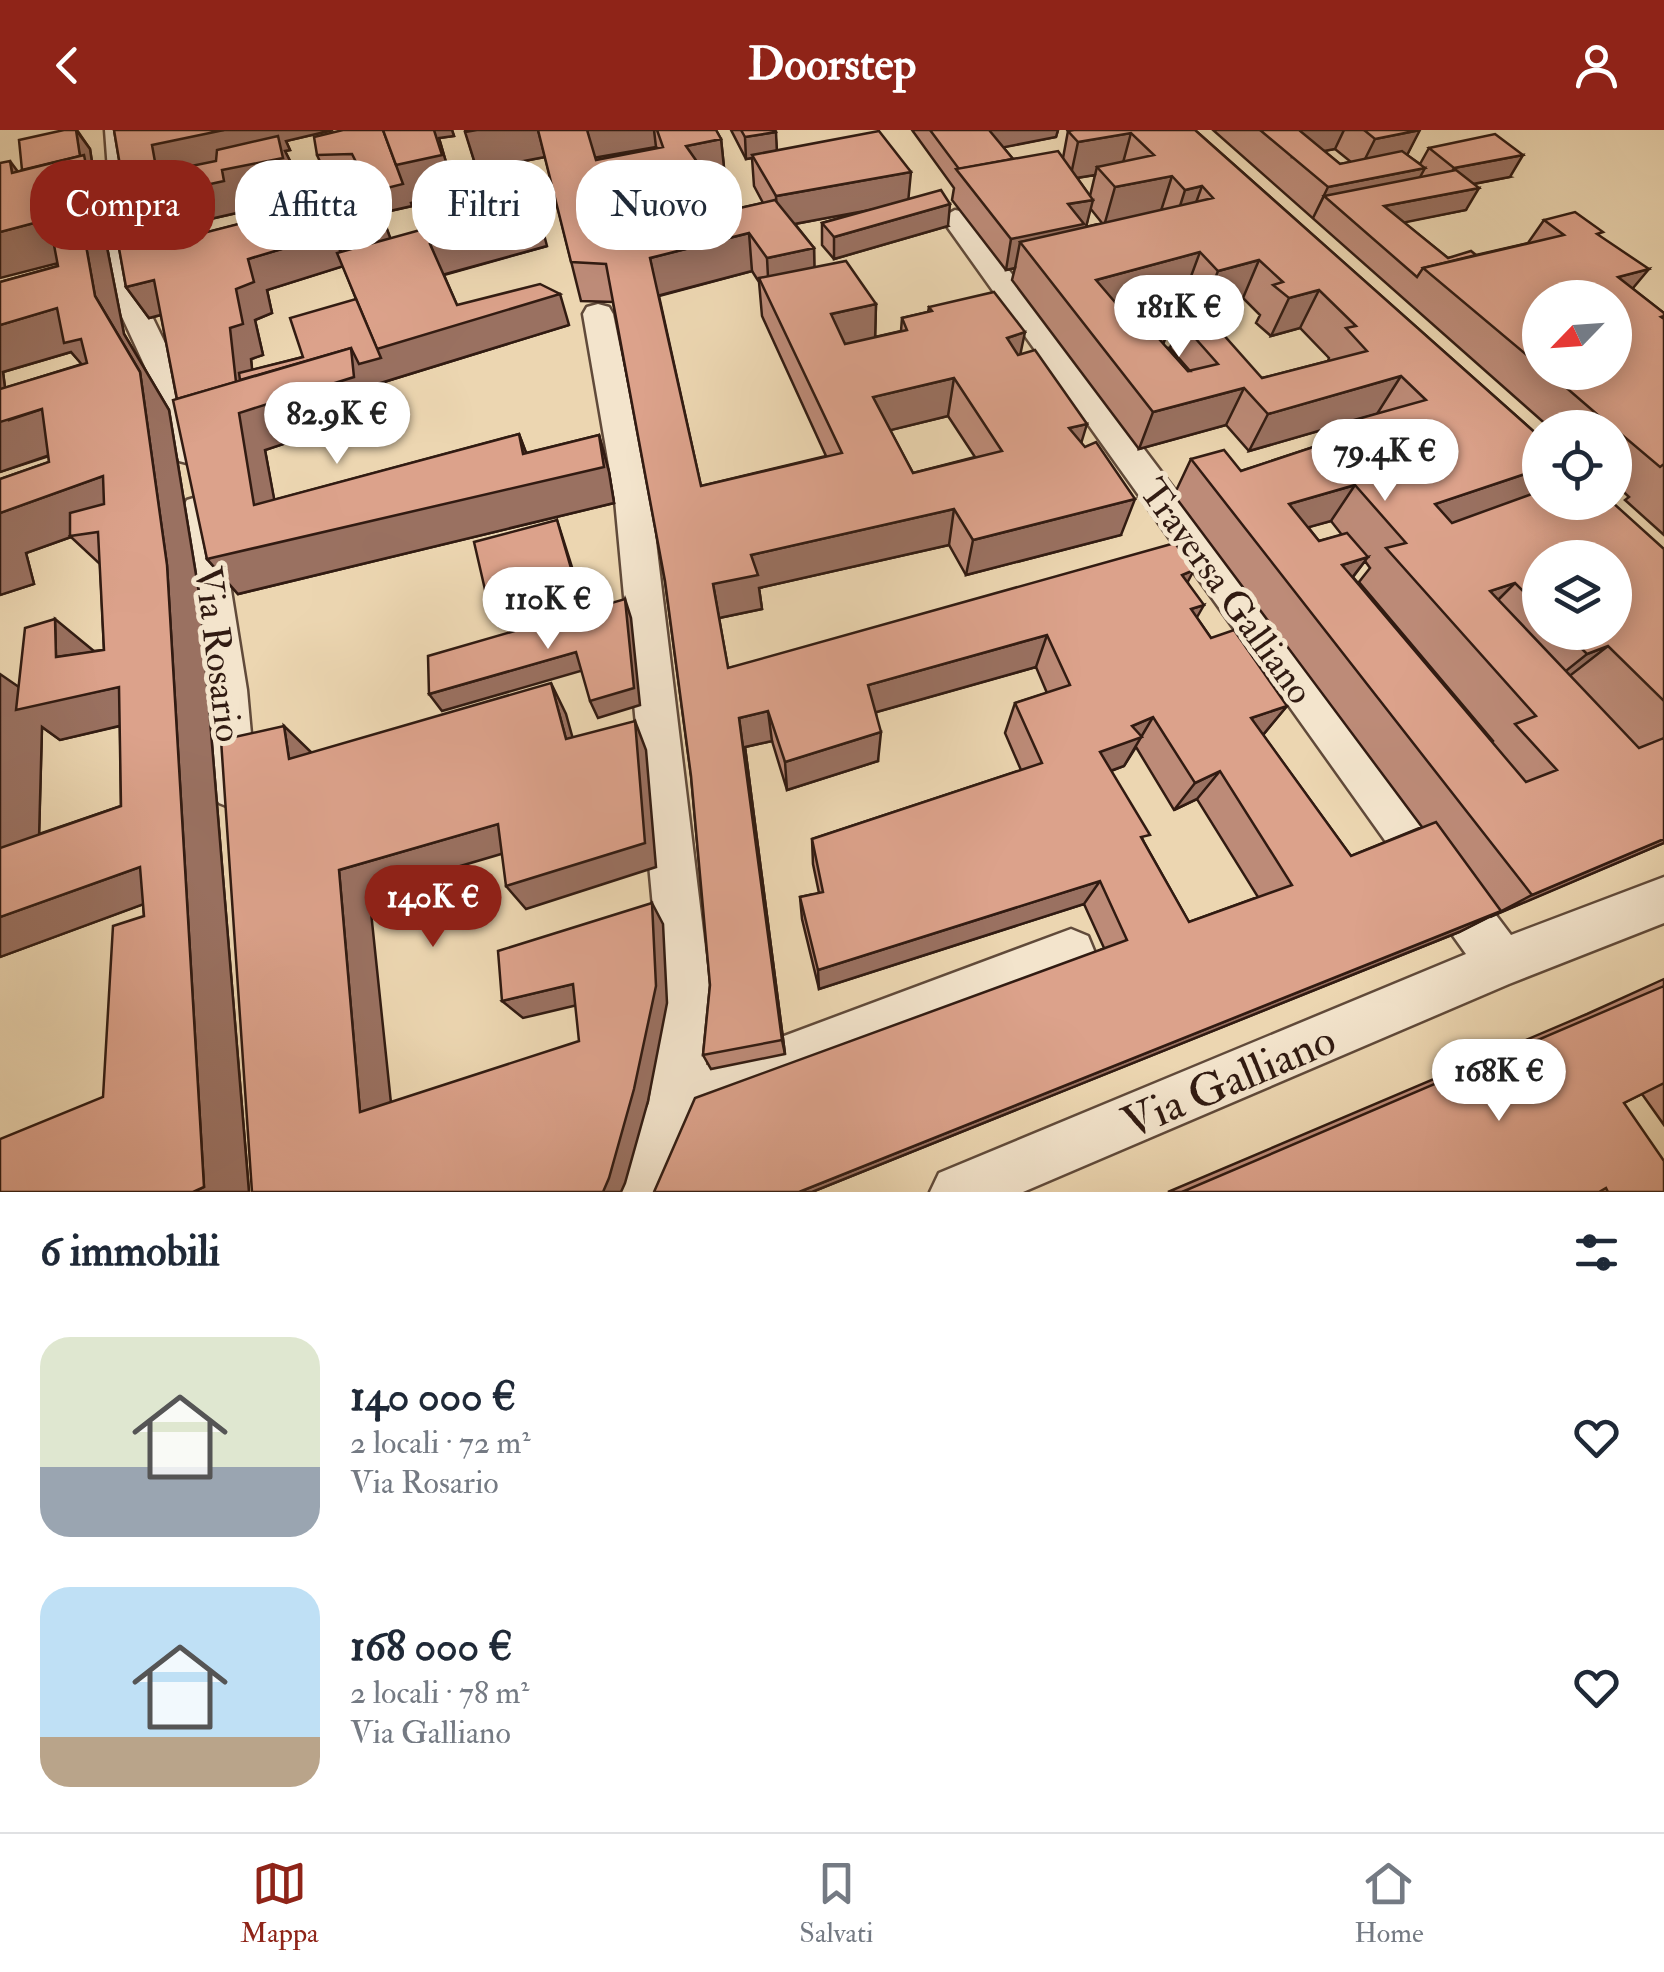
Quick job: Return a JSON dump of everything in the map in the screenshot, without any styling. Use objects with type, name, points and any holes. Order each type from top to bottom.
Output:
[{"type":"street","name":"Via Rosario","points":[[117,130],[125,211],[120,231],[133,308],[177,400],[192,458],[227,690],[237,826]]},
{"type":"street","name":"Traversa Galliano","points":[[955,218],[1502,963]]},
{"type":"street","points":[[598,314],[633,500],[688,1014],[675,1104],[640,1192]]},
{"type":"street","name":"Via Galliano","points":[[958,1192],[1502,963],[1664,900]]},
{"type":"street","points":[[675,1104],[1071,953]]},
{"type":"building","points":[[76,130],[80,156],[30,160],[30,168],[22,170],[19,140]]},
{"type":"building","points":[[114,130],[224,130],[152,145],[155,160],[119,160]]},
{"type":"building","points":[[343,130],[383,130],[403,184],[392,187],[392,160],[355,160],[352,154],[317,155],[314,137]]},
{"type":"building","points":[[383,130],[434,130],[442,155],[396,165]]},
{"type":"building","points":[[538,130],[587,130],[596,160],[576,160],[576,250],[682,250],[650,258],[701,486],[842,453],[759,278],[846,261],[876,304],[831,314],[845,344],[907,330],[902,318],[932,311],[929,307],[994,292],[1025,332],[1007,338],[1018,355],[1035,350],[1087,424],[1069,428],[1085,447],[1096,442],[1135,499],[973,540],[954,509],[751,555],[758,575],[713,584],[728,668],[1175,543],[1194,570],[1182,575],[1204,605],[1191,609],[1211,638],[1234,630],[1287,706],[1251,718],[1351,856],[1436,822],[1501,911],[799,1192],[654,1192],[695,1098],[1127,940],[1100,881],[818,970],[800,897],[823,892],[812,839],[1042,763],[1015,703],[1070,685],[1047,635],[868,685],[881,732],[785,762],[768,711],[739,718],[782,1040],[703,1055],[710,985],[691,776],[665,581],[606,264],[571,262],[556,202],[556,160],[546,160]],"holes":[[[954,378],[1002,451],[913,473],[873,397]],[[1153,717],[1195,783],[1220,771],[1292,885],[1189,922],[1141,837],[1150,835],[1100,752],[1142,737],[1132,726]]]},
{"type":"building","points":[[657,130],[716,130],[721,139],[686,146],[696,160],[596,160],[663,147]]},
{"type":"building","points":[[741,130],[775,130],[776,132],[745,137]]},
{"type":"building","points":[[930,130],[989,130],[1013,159],[959,169]]},
{"type":"building","points":[[1195,130],[1522,421],[1522,475],[1435,504],[1452,523],[1522,498],[1522,520],[1632,520],[1664,549],[1664,701],[1612,650],[1632,650],[1632,540],[1522,540],[1522,590],[1515,583],[1490,591],[1522,625],[1522,650],[1546,650],[1639,748],[1664,738],[1664,839],[1532,895],[1191,459],[1224,450],[1241,471],[1356,433],[1347,422],[1426,400],[1401,376],[1268,414],[1244,388],[1153,412],[1020,242],[1213,198],[1202,186],[1185,190],[1172,176],[1115,187],[1097,167],[1154,155],[1131,133],[1078,142],[1068,131]],"holes":[[[1200,252],[1218,271],[1259,260],[1283,282],[1273,285],[1289,298],[1319,290],[1356,326],[1346,328],[1367,351],[1262,378],[1205,314],[1180,321],[1218,364],[1188,371],[1150,329],[1171,323],[1160,310],[1126,315],[1096,280]],[[1355,485],[1406,543],[1386,548],[1536,716],[1515,724],[1557,770],[1526,782],[1342,565],[1368,557],[1347,533],[1319,541],[1289,504]]]},
{"type":"building","points":[[1260,130],[1299,130],[1340,164],[1402,151],[1425,168],[1328,187]]},
{"type":"building","points":[[1364,130],[1420,130],[1375,139]]},
{"type":"building","points":[[879,131],[911,172],[776,196],[752,155]]},
{"type":"building","points":[[1495,134],[1523,155],[1454,168],[1429,148]]},
{"type":"building","points":[[278,136],[283,158],[235,160],[235,167],[222,170],[224,181],[215,183],[217,150]]},
{"type":"building","points":[[1058,151],[1093,200],[1068,204],[1084,224],[1011,239],[956,169]]},
{"type":"building","points":[[10,161],[12,173],[30,168],[30,224],[0,232],[0,163]]},
{"type":"building","points":[[1456,170],[1479,188],[1384,206],[1448,258],[1471,251],[1476,255],[1423,268],[1417,277],[1324,196]]},
{"type":"building","points":[[941,190],[950,204],[834,237],[822,223]]},
{"type":"building","points":[[775,200],[814,248],[767,258],[749,233],[742,235],[742,208]]},
{"type":"building","points":[[1575,212],[1603,232],[1597,234],[1649,269],[1618,277],[1622,280],[1522,280],[1522,351],[1423,268],[1564,235],[1544,220]]},
{"type":"building","points":[[235,225],[235,250],[278,250],[248,259],[254,282],[236,289],[243,324],[230,328],[236,382],[177,399],[154,280],[126,287],[119,250],[215,250],[215,230]]},
{"type":"building","points":[[412,232],[412,250],[433,250],[457,305],[540,284],[560,294],[377,349],[337,253],[392,250],[392,238]]},
{"type":"building","points":[[55,250],[87,250],[95,296],[140,372],[167,565],[204,1187],[193,1192],[0,1192],[0,1139],[103,1097],[113,926],[144,916],[140,867],[0,917],[0,848],[121,806],[119,687],[16,710],[25,628],[55,619],[56,657],[104,650],[98,532],[70,536],[70,513],[104,504],[103,476],[0,513],[0,479],[49,462],[42,409],[0,422],[0,389],[87,363],[81,339],[64,343],[57,308],[0,325],[0,282],[58,266]]},
{"type":"building","points":[[1632,288],[1664,313],[1664,464],[1660,467],[1632,443],[1632,410],[1593,410],[1569,390],[1632,390]]},
{"type":"building","points":[[356,299],[381,358],[359,364],[351,348],[240,380],[239,373],[303,357],[290,318]]},
{"type":"building","points":[[351,348],[354,377],[239,413],[254,505],[519,434],[523,454],[599,435],[604,467],[207,559],[173,400]]},
{"type":"building","points":[[557,520],[575,582],[489,607],[474,542]]},
{"type":"building","points":[[625,599],[634,688],[590,701],[576,652],[429,694],[428,656]]},
{"type":"building","points":[[551,683],[566,739],[635,721],[645,843],[506,886],[498,824],[339,870],[360,1112],[579,1041],[573,984],[502,1001],[498,951],[652,903],[656,986],[634,1089],[603,1192],[252,1192],[221,740],[284,726],[289,759]]},
{"type":"building","points":[[1664,986],[1664,1083],[1624,1103],[1664,1161],[1664,1192],[1608,1192],[1606,1188],[1599,1192],[1182,1192]]}]
